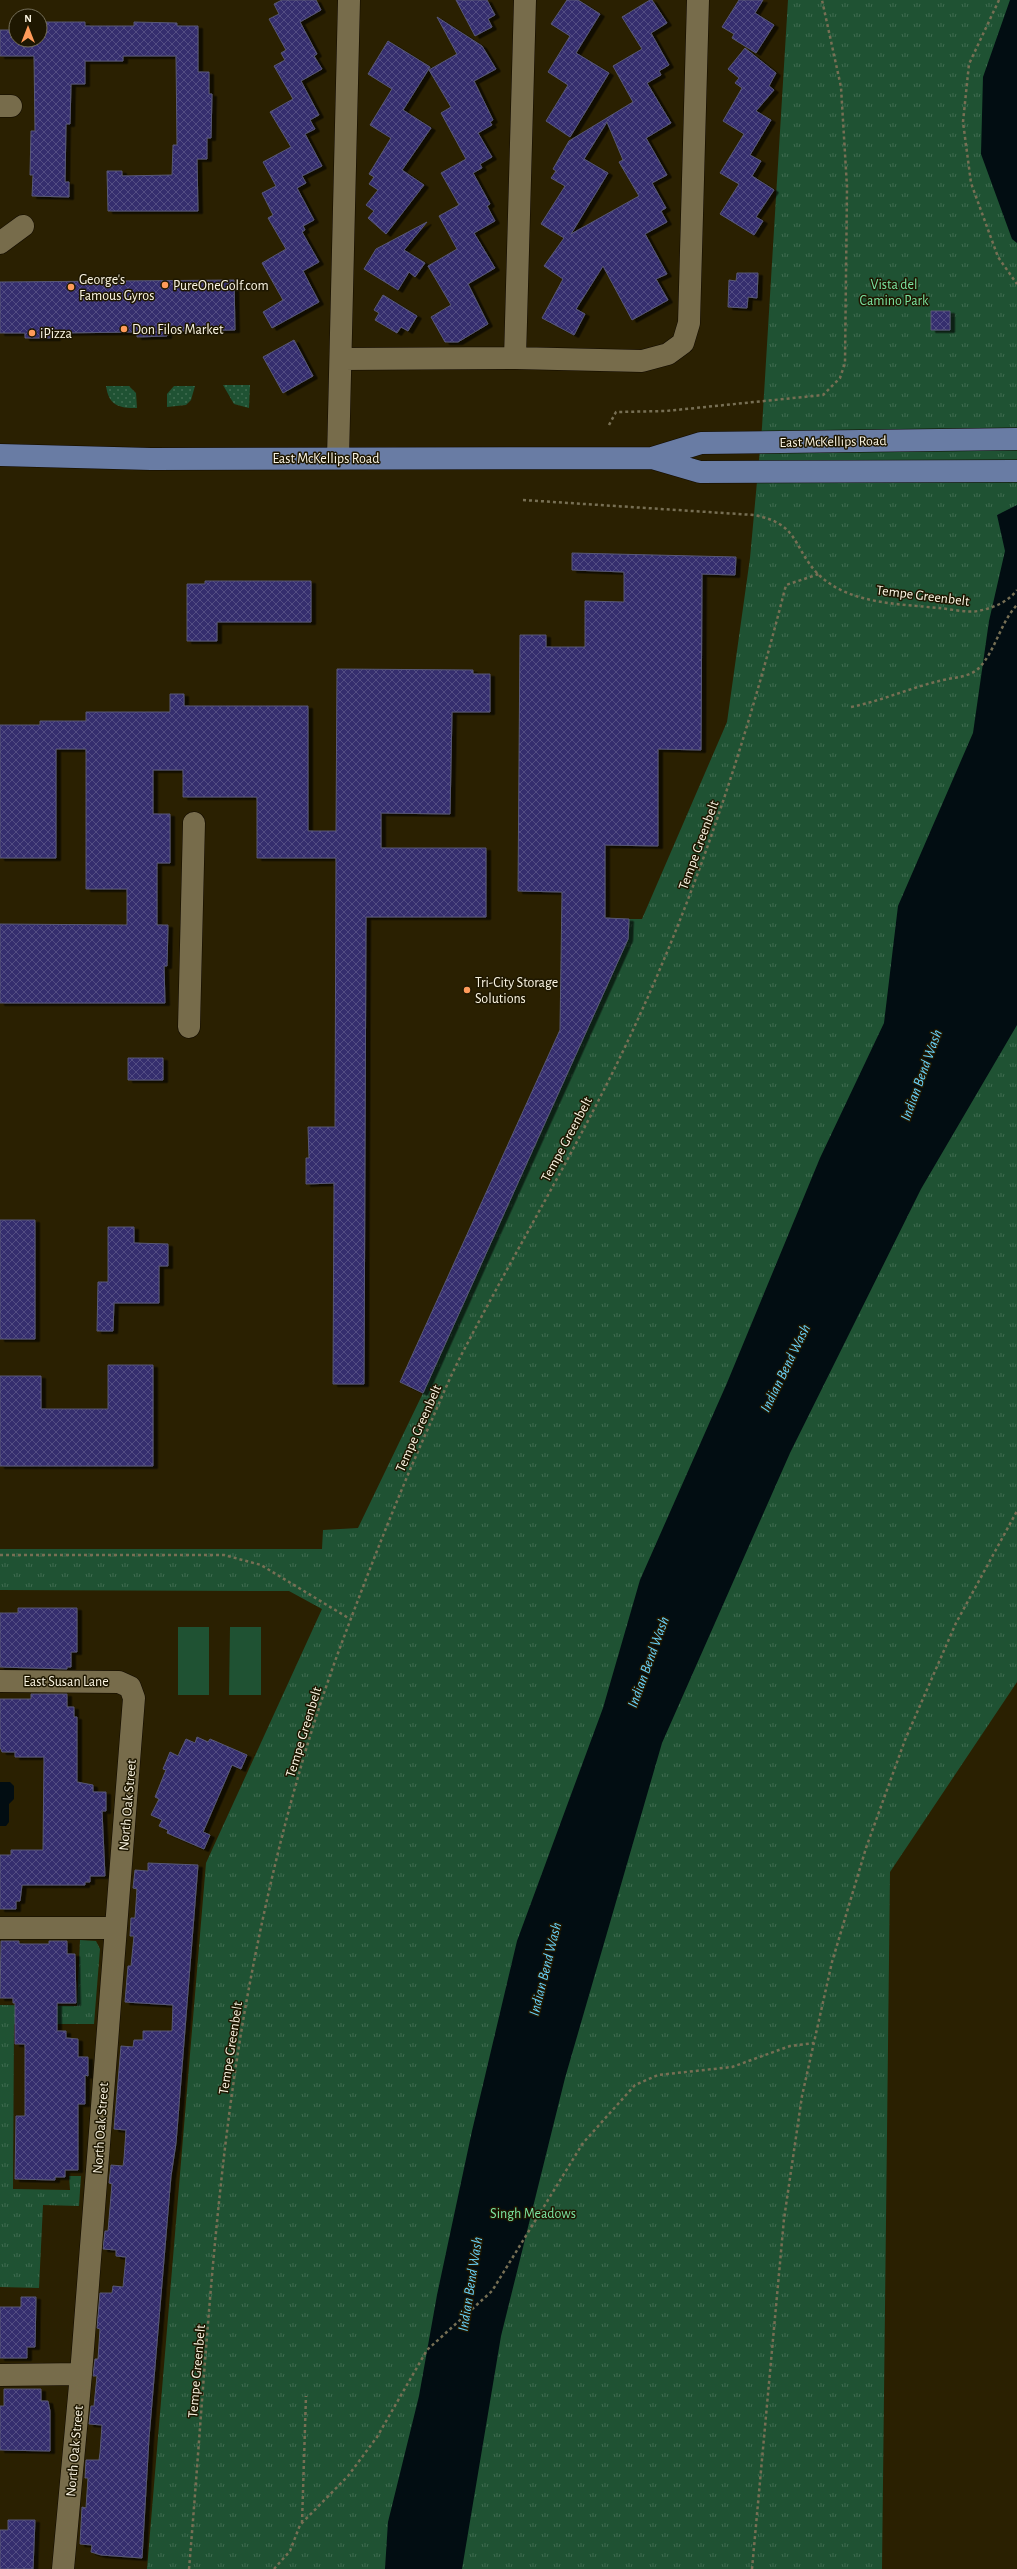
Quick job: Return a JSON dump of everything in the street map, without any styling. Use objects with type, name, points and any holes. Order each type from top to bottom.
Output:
[{"type":"main road","name":"East McKellips Road","points":[[652,458],[701,443],[1017,439]]},
{"type":"main road","name":"East McKellips Road","points":[[0,455],[151,458],[652,458],[700,472],[1017,471]]},
{"type":"street","points":[[338,458],[342,359],[349,0]]},
{"type":"street","points":[[514,358],[525,0]]},
{"type":"street","points":[[342,359],[514,358],[642,361],[668,354],[683,343],[689,323],[698,0]]},
{"type":"street","points":[[0,243],[23,226]]},
{"type":"street","points":[[190,1027],[194,823]]},
{"type":"street","name":"East Susan Lane","points":[[0,1681],[119,1682],[130,1687]]},
{"type":"street","name":"North Oak Street","points":[[63,2569],[81,2374],[116,1928],[135,1716],[134,1698],[130,1687]]},
{"type":"street","points":[[0,1928],[116,1928]]},
{"type":"street","points":[[0,2375],[81,2374]]},
{"type":"path","points":[[609,425],[616,412],[666,411],[822,395],[840,378],[845,362],[847,187],[841,87],[822,0]]},
{"type":"path","points":[[999,0],[995,12],[968,64],[963,122],[971,183],[998,256],[1017,284]]},
{"type":"path","points":[[523,500],[754,515],[773,519],[789,531],[819,574]]},
{"type":"path","name":"Tempe Greenbelt","points":[[189,2569],[220,2198],[247,2003],[287,1820],[317,1717],[350,1619],[403,1484],[462,1352],[606,1085],[634,1028],[688,899],[724,801],[758,695],[786,585],[819,574],[846,592],[877,602],[976,611],[992,608],[1012,596],[1017,590]]},
{"type":"path","points":[[851,707],[881,701],[909,688],[930,682],[969,675],[983,662],[1006,620],[1017,605]]},
{"type":"path","points":[[752,2569],[784,2219],[802,2096],[832,1962],[861,1863],[905,1740],[956,1623],[1017,1511]]},
{"type":"path","points":[[0,1555],[224,1555],[261,1565],[350,1619]]},
{"type":"path","points":[[274,2569],[290,2550],[302,2523],[348,2476],[377,2437],[428,2350],[492,2291],[583,2143],[635,2085],[658,2075],[732,2067],[790,2046],[814,2043]]},
{"type":"path","points":[[302,2523],[306,2396]]},
{"type":"green space","name":"Singh Meadows","points":[[788,0],[1017,0],[1017,1682],[890,1872],[882,2569],[147,2569],[206,1863],[322,1609],[289,1591],[0,1590],[0,1549],[322,1549],[323,1530],[358,1528],[423,1393],[628,939],[629,919],[642,919],[727,722],[750,558],[762,427]]},
{"type":"green space","points":[[223,385],[250,385],[249,408],[234,404]]},
{"type":"green space","points":[[106,386],[129,386],[136,393],[137,408],[120,406],[112,402],[107,393]]},
{"type":"green space","points":[[174,386],[195,386],[191,400],[186,405],[167,407],[167,394]]},
{"type":"green space","points":[[178,1627],[209,1627],[209,1695],[178,1695]]},
{"type":"green space","points":[[230,1627],[261,1627],[261,1695],[229,1695]]},
{"type":"green space","points":[[80,1940],[96,1941],[100,1949],[94,2024],[14,2024],[13,2189],[70,2190],[69,2176],[81,2176],[79,2206],[43,2205],[39,2288],[0,2287],[0,2005],[77,2006]]},
{"type":"water","points":[[1010,0],[1017,0],[1017,243],[1012,239],[981,154],[983,77]]},
{"type":"water","name":"Indian Bend Wash","points":[[1017,505],[1017,1025],[921,1189],[790,1453],[662,1743],[565,2078],[501,2336],[462,2569],[385,2569],[388,2522],[419,2396],[437,2295],[472,2131],[517,1941],[603,1708],[640,1580],[727,1383],[820,1158],[884,1023],[898,906],[973,733],[989,621],[1005,551],[997,515]]},
{"type":"water","points":[[0,1782],[10,1782],[14,1786],[14,1799],[9,1804],[9,1822],[6,1826],[0,1826]]},
{"type":"building","points":[[282,0],[316,0],[321,10],[300,22],[317,54],[314,56],[322,69],[301,81],[319,115],[310,120],[315,129],[305,134],[322,166],[302,176],[306,183],[297,188],[314,220],[303,226],[305,230],[302,232],[319,262],[303,271],[319,302],[272,328],[263,312],[283,300],[262,263],[286,249],[268,218],[273,215],[262,193],[276,186],[263,162],[291,147],[270,112],[293,99],[274,66],[285,60],[281,53],[286,50],[269,19],[279,14],[274,4]]},
{"type":"building","points":[[456,0],[487,0],[495,15],[488,19],[492,27],[475,36]]},
{"type":"building","points":[[567,0],[578,0],[600,14],[576,53],[609,73],[570,137],[546,121],[568,85],[548,72],[570,36],[551,24]]},
{"type":"building","points":[[652,0],[667,23],[651,33],[669,65],[659,71],[661,75],[647,83],[671,123],[646,138],[667,175],[652,183],[666,208],[661,211],[667,222],[645,234],[667,274],[656,279],[668,300],[632,320],[603,266],[576,309],[585,314],[574,335],[542,318],[563,279],[544,266],[564,238],[541,224],[565,186],[551,178],[556,171],[553,169],[569,141],[633,102],[613,66],[642,49],[622,17]],"holes":[[[607,122],[623,160],[619,162],[639,196],[571,234],[608,173],[584,159]]]},
{"type":"building","points":[[739,0],[763,0],[755,13],[774,25],[756,53],[732,38],[734,34],[722,27]]},
{"type":"building","points":[[437,17],[482,46],[496,69],[474,81],[493,120],[490,122],[492,125],[478,133],[492,157],[480,164],[482,168],[473,173],[490,204],[487,206],[495,221],[474,233],[495,268],[468,284],[488,324],[458,342],[445,342],[431,317],[451,305],[428,266],[457,249],[439,216],[459,205],[441,173],[466,159],[441,113],[451,107],[429,70],[457,54]]},
{"type":"building","points":[[48,22],[85,22],[85,26],[134,26],[134,22],[177,23],[177,26],[198,26],[198,72],[209,72],[209,94],[212,94],[211,138],[207,138],[207,159],[197,159],[198,211],[108,211],[107,171],[122,171],[122,176],[172,175],[173,145],[177,145],[176,56],[123,56],[123,61],[85,61],[85,84],[71,84],[70,124],[66,124],[65,182],[69,182],[69,197],[32,196],[33,175],[30,175],[31,131],[35,131],[34,56],[0,56],[0,30],[8,30],[8,48],[48,48]]},
{"type":"building","points":[[388,41],[430,67],[403,110],[431,128],[402,170],[424,185],[386,234],[368,218],[374,211],[366,205],[378,190],[369,184],[374,177],[369,174],[391,138],[370,125],[392,89],[368,74]]},
{"type":"building","points":[[745,48],[776,73],[769,86],[774,90],[756,111],[771,120],[750,155],[761,161],[752,176],[774,190],[756,217],[763,221],[754,235],[720,214],[739,184],[720,173],[744,134],[723,121],[742,88],[735,83],[739,78],[728,69]]},
{"type":"building","points":[[427,222],[404,250],[425,263],[415,277],[409,272],[398,290],[364,269],[376,249]]},
{"type":"building","points":[[737,273],[758,273],[757,298],[748,297],[747,308],[728,307],[729,280],[736,281]]},
{"type":"building","points":[[234,280],[235,330],[167,331],[167,336],[137,337],[137,332],[56,333],[56,338],[25,338],[25,333],[0,333],[0,282]]},
{"type":"building","points":[[383,295],[417,316],[408,331],[401,327],[397,333],[375,320],[379,313],[374,310]]},
{"type":"building","points":[[931,311],[950,311],[950,330],[931,330]]},
{"type":"building","points":[[294,340],[313,376],[283,393],[263,357]]},
{"type":"building","points":[[572,553],[736,557],[735,575],[702,574],[701,750],[658,749],[658,846],[605,845],[605,918],[629,919],[628,939],[423,1393],[400,1382],[560,1030],[562,892],[518,891],[520,635],[546,635],[546,647],[585,647],[585,601],[624,602],[624,572],[572,570]]},
{"type":"building","points":[[205,581],[311,581],[311,622],[217,622],[217,641],[187,641],[187,584],[205,584]]},
{"type":"building","points":[[337,669],[473,670],[473,674],[490,674],[490,712],[452,712],[450,814],[381,813],[381,848],[486,848],[486,917],[366,917],[364,1384],[333,1384],[334,1183],[306,1184],[306,1158],[309,1158],[308,1127],[335,1127],[336,858],[257,858],[257,797],[183,797],[183,770],[153,770],[153,814],[170,814],[170,863],[157,863],[157,925],[168,925],[167,966],[164,966],[165,1003],[0,1003],[0,924],[127,925],[127,889],[86,889],[86,749],[56,749],[56,858],[0,858],[0,725],[40,725],[40,721],[86,721],[86,712],[170,712],[170,694],[184,694],[184,706],[308,706],[308,831],[336,831]]},
{"type":"building","points":[[128,1058],[163,1058],[163,1080],[128,1080]]},
{"type":"building","points":[[0,1220],[35,1220],[35,1339],[0,1339]]},
{"type":"building","points":[[108,1227],[134,1227],[134,1243],[168,1244],[168,1266],[159,1266],[159,1303],[114,1303],[113,1331],[97,1331],[98,1282],[108,1282]]},
{"type":"building","points":[[108,1365],[153,1365],[153,1466],[0,1466],[0,1376],[41,1376],[41,1409],[108,1409]]},
{"type":"building","points":[[18,1608],[77,1608],[77,1652],[71,1652],[71,1667],[67,1667],[67,1669],[0,1667],[0,1613],[18,1613]]},
{"type":"building","points":[[31,1694],[67,1694],[67,1707],[74,1707],[74,1717],[77,1717],[77,1782],[93,1785],[93,1792],[106,1792],[106,1811],[102,1811],[105,1876],[90,1876],[90,1882],[85,1882],[85,1885],[22,1885],[20,1901],[16,1901],[16,1909],[0,1909],[0,1855],[11,1855],[11,1850],[43,1850],[44,1757],[15,1757],[15,1752],[2,1752],[0,1747],[0,1699],[31,1699]]},
{"type":"building","points":[[197,1737],[208,1742],[210,1739],[247,1755],[241,1769],[232,1765],[203,1832],[210,1835],[204,1849],[167,1833],[168,1830],[159,1826],[162,1820],[151,1815],[159,1799],[155,1797],[166,1770],[163,1769],[170,1752],[178,1756],[186,1739],[195,1743]]},
{"type":"building","points":[[148,1863],[198,1865],[176,2143],[171,2176],[149,2438],[142,2558],[101,2555],[91,2552],[92,2545],[80,2544],[82,2507],[86,2508],[88,2478],[85,2478],[86,2460],[99,2460],[100,2453],[102,2425],[89,2424],[91,2406],[94,2406],[97,2376],[93,2376],[95,2359],[98,2359],[100,2329],[97,2328],[100,2293],[112,2293],[113,2286],[123,2287],[126,2257],[116,2256],[116,2250],[103,2249],[105,2231],[108,2231],[112,2184],[109,2183],[111,2165],[123,2166],[124,2159],[126,2130],[114,2129],[121,2046],[133,2047],[134,2040],[143,2040],[143,2031],[172,2031],[173,2005],[125,2002],[128,1966],[131,1966],[134,1936],[130,1936],[131,1918],[135,1918],[137,1889],[133,1888],[135,1870],[148,1871]]},
{"type":"building","points":[[1,1941],[19,1941],[19,1944],[49,1944],[49,1941],[67,1941],[67,1954],[75,1954],[76,2003],[57,2003],[57,2031],[66,2031],[66,2038],[78,2039],[78,2057],[88,2057],[88,2076],[85,2075],[85,2104],[78,2104],[78,2170],[65,2170],[65,2177],[55,2177],[55,2180],[15,2179],[16,2116],[25,2116],[25,2044],[15,2044],[15,2003],[13,2003],[13,1998],[0,1998]]},
{"type":"building","points":[[21,2297],[36,2297],[35,2347],[27,2347],[27,2358],[0,2358],[0,2307],[21,2307]]},
{"type":"building","points":[[4,2389],[41,2389],[41,2401],[48,2401],[50,2411],[50,2451],[0,2450],[0,2406],[4,2406]]},
{"type":"building","points":[[8,2520],[35,2520],[33,2569],[0,2569],[0,2530],[8,2530]]},
{"type":"place","name":"PureOneGolf.com","points":[[165,285]]},
{"type":"place","name":"George's Famous Gyros","points":[[71,287]]},
{"type":"place","name":"Don Filos Market","points":[[124,329]]},
{"type":"place","name":"iPizza","points":[[32,333]]},
{"type":"place","name":"Tri-City Storage Solutions","points":[[467,990]]},
{"type":"park label","name":"Vista del Camino Park","points":[[894,292]]}]
